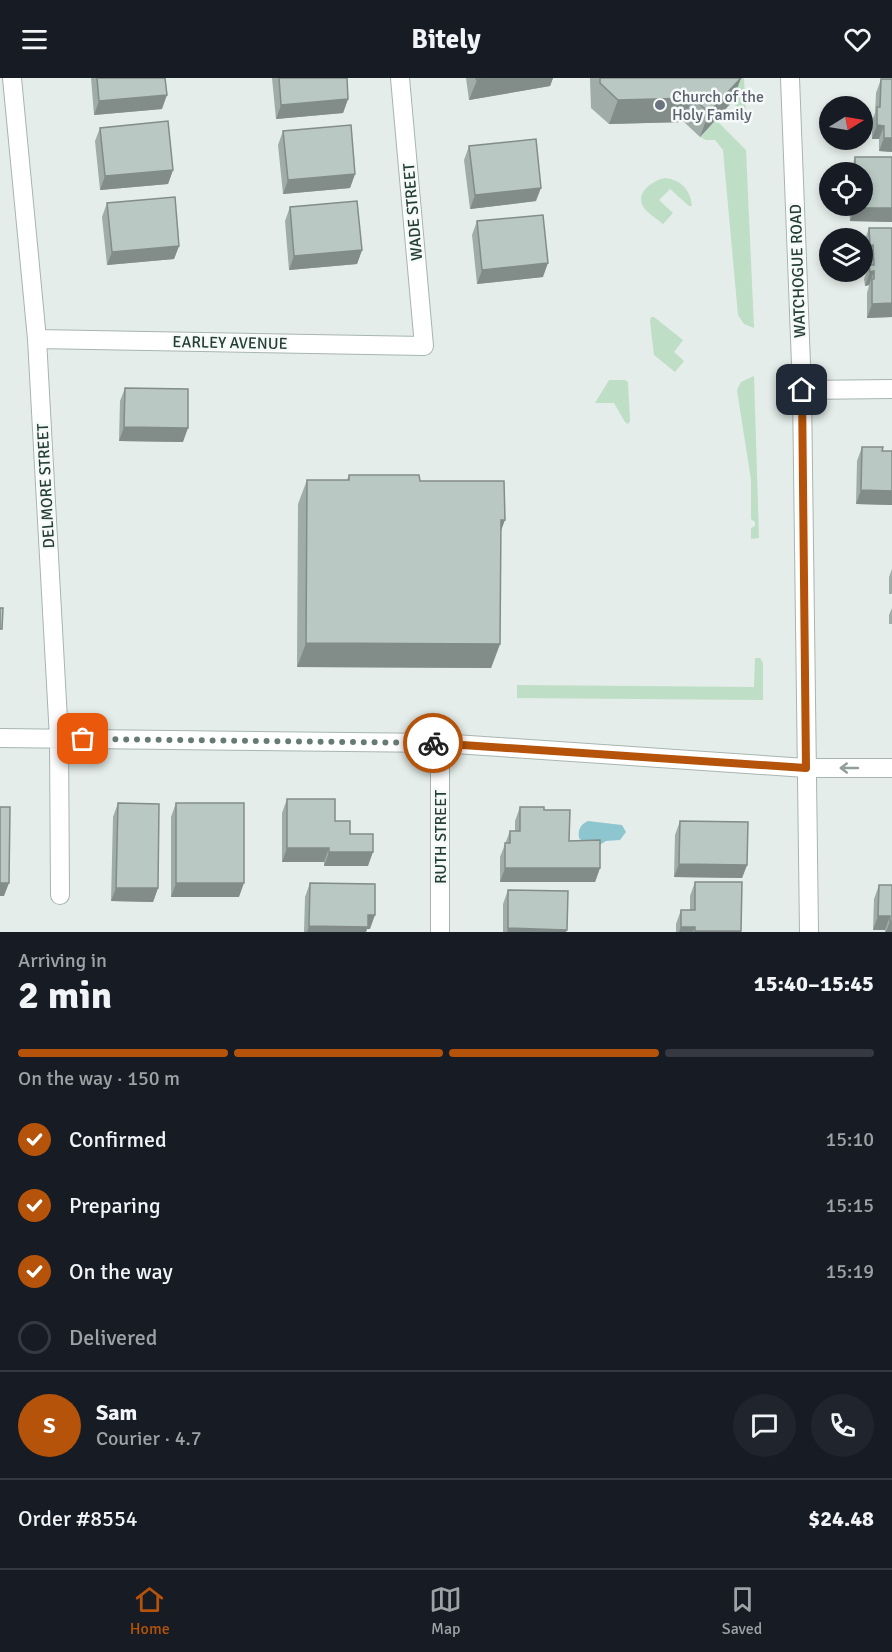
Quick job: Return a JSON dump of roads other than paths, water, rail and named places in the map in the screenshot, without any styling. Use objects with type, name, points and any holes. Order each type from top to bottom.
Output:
[{"type":"street","name":"DELMORE STREET","points":[[12,78],[37,339],[59,738],[60,895]]},
{"type":"street","name":"WADE STREET","points":[[399,78],[424,346]]},
{"type":"street","name":"WATCHOGUE ROAD","points":[[790,78],[802,390],[809,932]]},
{"type":"street","name":"EARLEY AVENUE","points":[[37,339],[424,346]]},
{"type":"street","points":[[802,390],[892,389]]},
{"type":"street","points":[[0,738],[440,743],[806,768],[892,768]]},
{"type":"street","name":"RUTH STREET","points":[[440,743],[440,932]]},
{"type":"water","points":[[588,821],[622,825],[626,832],[620,840],[606,841],[598,846],[587,846],[579,838],[579,832],[581,826]]},
{"type":"place","name":"Church of the Holy Family","points":[[660,105]]}]
